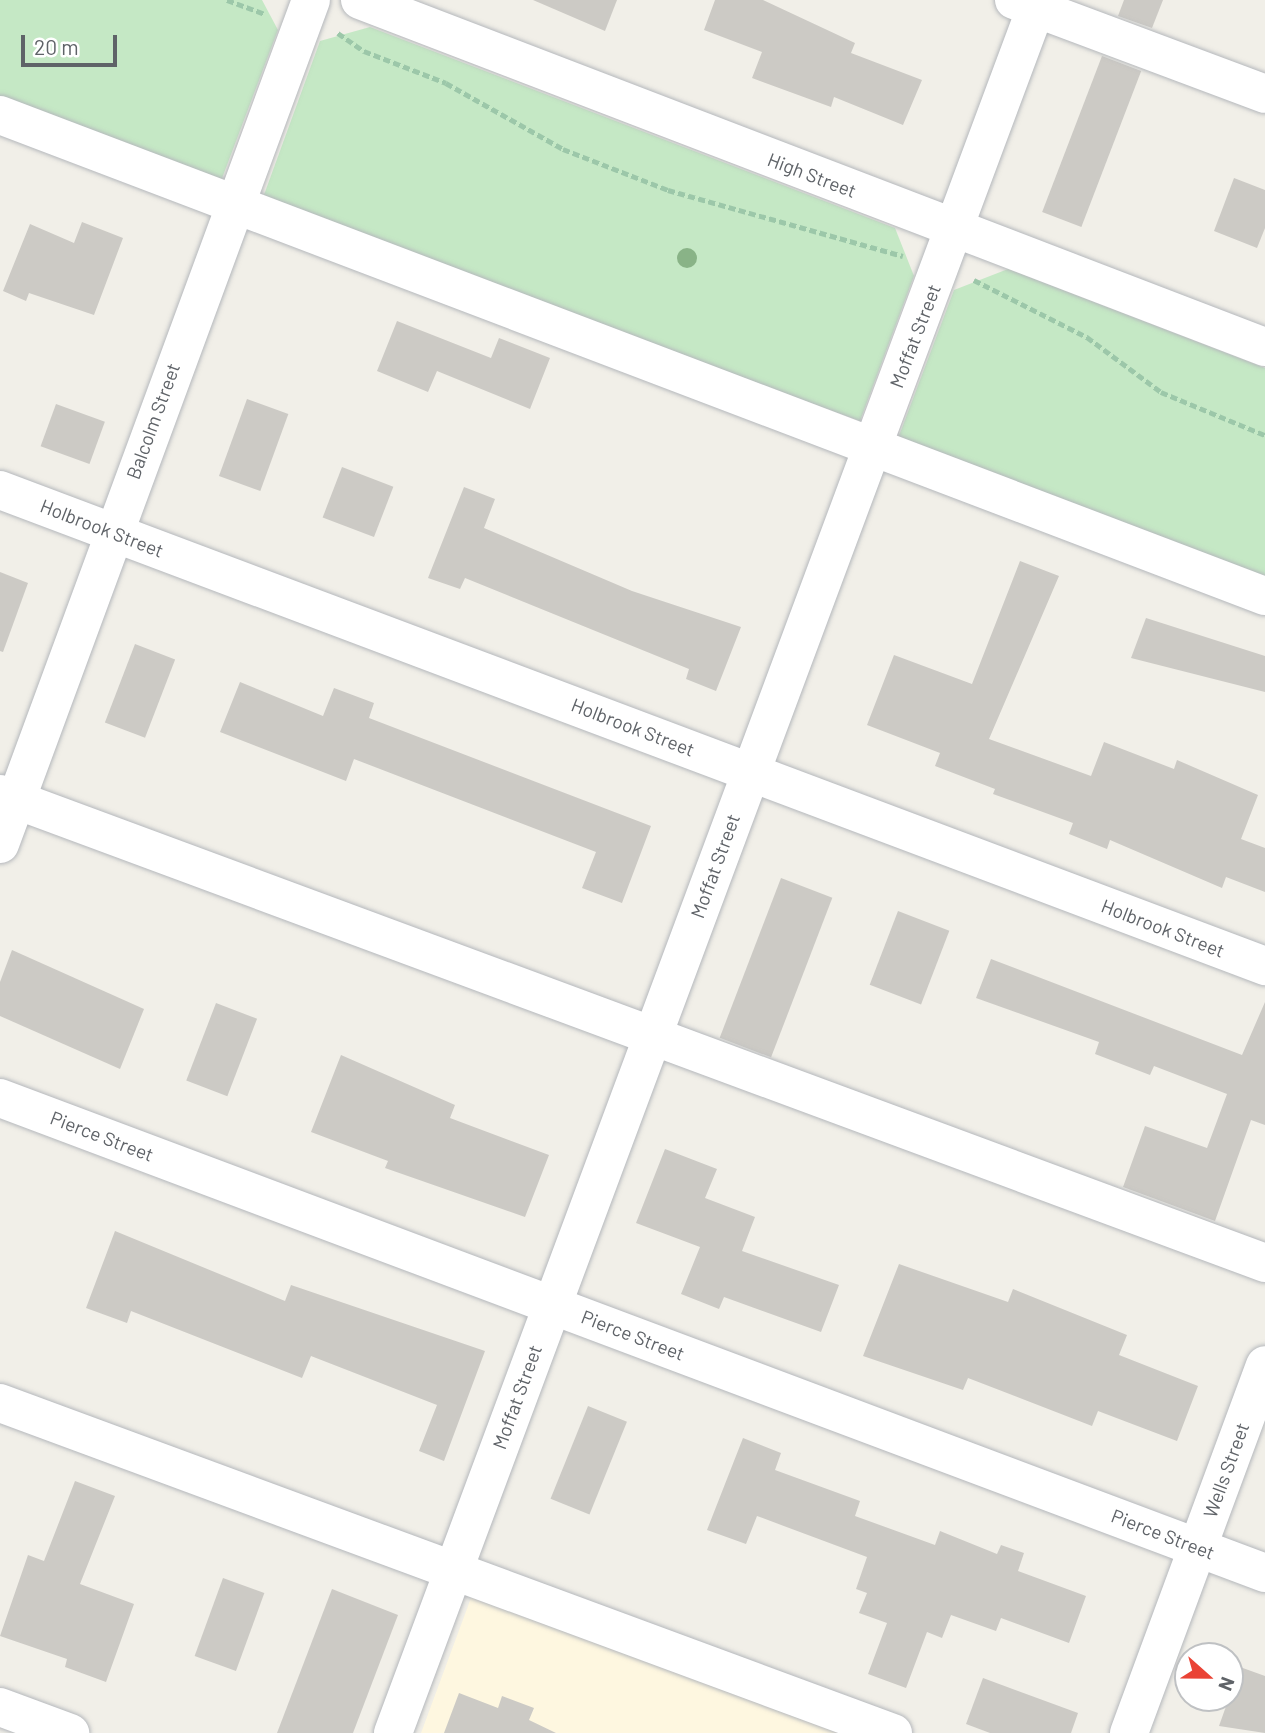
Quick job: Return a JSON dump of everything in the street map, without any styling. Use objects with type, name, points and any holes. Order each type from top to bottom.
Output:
[{"type":"street","name":"Balcolm Street","points":[[0,844],[8,797],[113,532],[311,0]]},
{"type":"street","name":"High Street","points":[[360,0],[1265,348]]},
{"type":"street","points":[[1030,3],[1265,94]]},
{"type":"street","name":"Moffat Street","points":[[393,1733],[551,1304],[955,229],[1030,3]]},
{"type":"street","points":[[0,115],[1265,596]]},
{"type":"street","name":"Holbrook Street","points":[[0,490],[1265,967]]},
{"type":"street","points":[[8,797],[1265,1263]]},
{"type":"street","name":"Pierce Street","points":[[0,1098],[1265,1573]]},
{"type":"street","name":"Wells Street","points":[[1129,1733],[1265,1365]]},
{"type":"street","points":[[0,1403],[893,1733]]},
{"type":"street","points":[[0,1707],[69,1733]]},
{"type":"path","points":[[227,0],[265,14]]},
{"type":"path","points":[[338,33],[586,159],[668,190],[903,256]]},
{"type":"path","points":[[974,280],[1087,337],[1161,392],[1265,435]]},
{"type":"shaded area","points":[[475,1587],[868,1733],[421,1733]]},
{"type":"green space","points":[[0,0],[262,0],[278,30],[221,181],[0,98]]},
{"type":"green space","points":[[370,27],[895,228],[914,276],[860,421],[261,203],[320,41]]},
{"type":"green space","points":[[1008,269],[1265,368],[1265,577],[897,441],[954,290]]},
{"type":"building","points":[[533,0],[617,0],[605,31]]},
{"type":"building","points":[[715,0],[763,0],[855,43],[851,53],[922,80],[903,125],[834,97],[831,107],[752,78],[762,52],[704,30]]},
{"type":"building","points":[[1124,0],[1163,0],[1152,28],[1118,16]]},
{"type":"building","points":[[1102,56],[1141,71],[1081,227],[1042,212]]},
{"type":"building","points":[[1234,178],[1265,190],[1265,228],[1257,248],[1214,231]]},
{"type":"building","points":[[82,222],[123,238],[94,315],[29,293],[26,301],[3,291],[30,224],[74,243]]},
{"type":"building","points":[[397,321],[491,358],[499,338],[550,358],[530,409],[437,371],[428,392],[377,371]]},
{"type":"building","points":[[247,399],[288,414],[260,491],[219,476]]},
{"type":"building","points":[[56,404],[105,422],[89,464],[41,446]]},
{"type":"building","points":[[342,467],[393,487],[374,537],[323,517]]},
{"type":"building","points":[[464,487],[495,499],[484,528],[632,591],[741,627],[716,691],[686,679],[689,669],[465,578],[460,589],[428,578]]},
{"type":"building","points":[[1020,561],[1059,576],[989,739],[1091,776],[1104,742],[1174,769],[1177,760],[1258,795],[1241,839],[1265,848],[1265,892],[1226,877],[1222,888],[1110,840],[1107,849],[1069,834],[1073,823],[993,794],[995,789],[935,766],[940,753],[867,725],[894,655],[972,684]]},
{"type":"building","points":[[0,572],[28,583],[3,652],[0,651]]},
{"type":"building","points":[[1146,618],[1265,656],[1265,692],[1131,658]]},
{"type":"building","points":[[135,644],[175,659],[145,738],[105,722]]},
{"type":"building","points":[[240,682],[323,716],[334,688],[374,703],[369,718],[651,826],[622,903],[582,888],[596,852],[354,759],[346,781],[220,732]]},
{"type":"building","points":[[781,878],[832,898],[771,1057],[720,1038]]},
{"type":"building","points":[[898,911],[949,931],[921,1004],[870,985]]},
{"type":"building","points":[[12,950],[144,1009],[120,1069],[0,1016],[0,982]]},
{"type":"building","points":[[991,959],[1242,1055],[1265,1002],[1265,1125],[1251,1120],[1215,1221],[1123,1187],[1145,1126],[1207,1148],[1227,1094],[1154,1066],[1150,1075],[1095,1054],[1099,1042],[976,998]]},
{"type":"building","points":[[216,1003],[257,1019],[227,1096],[186,1080]]},
{"type":"building","points":[[341,1055],[455,1105],[450,1118],[549,1155],[525,1217],[385,1168],[388,1161],[311,1132]]},
{"type":"building","points":[[665,1149],[717,1169],[705,1198],[755,1217],[742,1251],[839,1285],[821,1332],[724,1297],[719,1309],[681,1294],[700,1247],[636,1223]]},
{"type":"building","points":[[115,1231],[285,1301],[291,1285],[485,1351],[444,1461],[419,1451],[437,1405],[311,1356],[302,1378],[131,1311],[127,1323],[86,1308]]},
{"type":"building","points":[[899,1264],[1008,1302],[1013,1289],[1127,1335],[1119,1355],[1198,1386],[1177,1441],[1098,1411],[1092,1426],[968,1378],[963,1390],[863,1356]]},
{"type":"building","points":[[588,1406],[627,1422],[589,1514],[551,1499]]},
{"type":"building","points":[[743,1438],[781,1453],[775,1470],[860,1501],[855,1516],[935,1545],[940,1531],[997,1554],[1001,1545],[1024,1553],[1018,1571],[1086,1596],[1069,1643],[1001,1618],[996,1631],[951,1615],[942,1638],[927,1632],[906,1688],[868,1674],[887,1623],[859,1613],[867,1593],[856,1589],[867,1557],[757,1516],[746,1544],[707,1530]]},
{"type":"building","points":[[75,1481],[115,1496],[80,1584],[134,1604],[106,1682],[65,1667],[67,1659],[0,1636],[28,1555],[44,1561]]},
{"type":"building","points":[[223,1578],[264,1593],[236,1671],[195,1656]]},
{"type":"building","points":[[332,1589],[398,1615],[353,1733],[277,1733]]},
{"type":"building","points":[[1244,1668],[1265,1676],[1265,1733],[1219,1726],[1224,1712],[1244,1712]]},
{"type":"building","points":[[983,1678],[1078,1713],[1071,1733],[990,1733],[966,1724]]},
{"type":"building","points":[[459,1693],[498,1708],[502,1696],[534,1708],[529,1720],[556,1733],[444,1733]]}]
